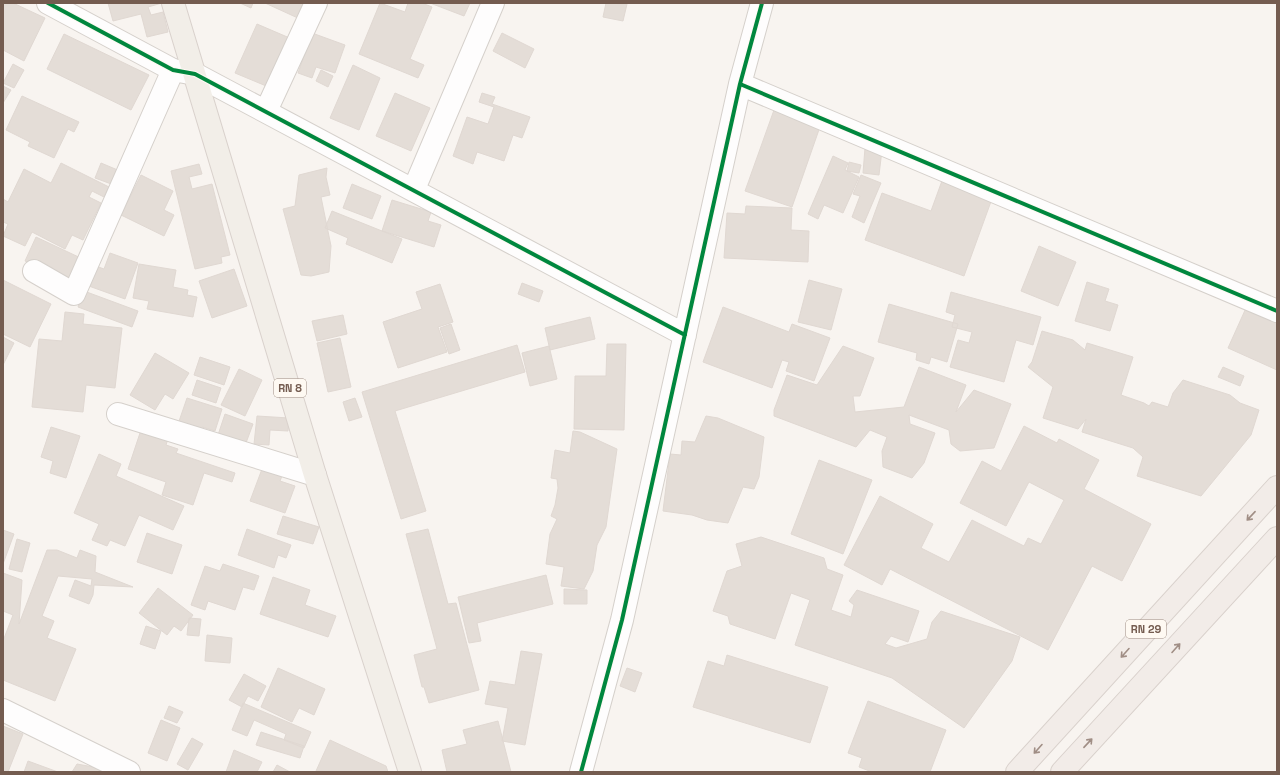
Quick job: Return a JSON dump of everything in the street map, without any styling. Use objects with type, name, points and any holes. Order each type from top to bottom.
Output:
[{"type":"highway","name":"RN 29","points":[[1017,772],[1277,487]]},
{"type":"highway","name":"RN 29","points":[[1062,772],[1277,538]]},
{"type":"main road","name":"RN 8","points":[[173,3],[315,475],[410,772]]},
{"type":"street","points":[[48,3],[173,70],[195,74],[266,111],[685,335]]},
{"type":"street","points":[[266,111],[316,3]]},
{"type":"street","points":[[414,190],[493,3]]},
{"type":"street","points":[[581,772],[622,620],[740,84],[762,3]]},
{"type":"street","points":[[34,271],[74,294],[173,70]]},
{"type":"street","points":[[740,84],[1277,311]]},
{"type":"street","points":[[118,414],[315,475]]},
{"type":"street","points":[[3,710],[129,772]]},
{"type":"building","points":[[3,3],[13,3],[45,18],[24,61],[3,50]]},
{"type":"building","points":[[108,3],[162,3],[148,7],[151,15],[163,12],[168,32],[147,37],[141,14],[113,21]]},
{"type":"building","points":[[240,3],[253,3],[251,8]]},
{"type":"building","points":[[265,3],[307,3],[300,19]]},
{"type":"building","points":[[380,3],[405,12],[408,3],[422,3],[432,7],[410,59],[424,65],[418,78],[359,54]]},
{"type":"building","points":[[430,3],[470,3],[464,16]]},
{"type":"building","points":[[606,3],[627,4],[623,21],[603,17]]},
{"type":"building","points":[[257,24],[292,39],[271,88],[235,73]]},
{"type":"building","points":[[312,33],[345,45],[335,73],[316,67],[312,78],[298,73]]},
{"type":"building","points":[[502,33],[534,49],[525,68],[493,51]]},
{"type":"building","points":[[64,34],[149,75],[131,110],[47,69]]},
{"type":"building","points":[[13,64],[24,70],[14,88],[3,83]]},
{"type":"building","points":[[353,65],[380,78],[359,130],[330,118]]},
{"type":"building","points":[[321,70],[333,76],[328,87],[316,81]]},
{"type":"building","points":[[3,86],[11,90],[3,103]]},
{"type":"building","points":[[395,93],[430,108],[411,151],[376,136]]},
{"type":"building","points":[[482,93],[495,97],[492,104],[530,117],[522,138],[513,135],[504,161],[477,152],[473,164],[453,156],[467,117],[488,124],[494,107],[479,102]]},
{"type":"building","points":[[22,96],[79,122],[74,132],[68,129],[54,158],[28,146],[30,142],[6,130]]},
{"type":"building","points":[[774,110],[822,121],[792,207],[745,191]]},
{"type":"building","points":[[865,148],[882,150],[879,175],[863,173]]},
{"type":"building","points":[[833,156],[848,163],[845,170],[859,177],[843,213],[824,205],[818,219],[808,214]]},
{"type":"building","points":[[849,162],[861,165],[859,173],[847,171]]},
{"type":"building","points":[[61,163],[109,187],[104,197],[92,191],[89,197],[101,203],[83,240],[72,235],[65,249],[32,232],[25,246],[3,236],[8,224],[3,222],[3,199],[8,202],[24,169],[51,183]]},
{"type":"building","points":[[101,163],[120,171],[114,185],[95,178]]},
{"type":"building","points":[[199,164],[202,174],[189,177],[192,189],[212,184],[230,255],[221,257],[222,263],[195,269],[171,171]]},
{"type":"building","points":[[327,168],[326,177],[330,195],[321,197],[331,246],[329,272],[311,276],[301,275],[283,209],[295,206],[299,175]]},
{"type":"building","points":[[141,175],[173,191],[164,210],[174,215],[164,236],[121,215]]},
{"type":"building","points":[[861,175],[881,183],[864,223],[852,217],[860,196],[853,194]]},
{"type":"building","points":[[943,178],[993,196],[964,276],[865,240],[882,193],[931,211]]},
{"type":"building","points":[[352,184],[381,196],[372,219],[343,208]]},
{"type":"building","points":[[392,200],[431,212],[428,221],[441,225],[434,247],[382,231]]},
{"type":"building","points":[[746,206],[792,208],[791,230],[809,231],[808,262],[724,258],[727,213],[745,214]]},
{"type":"building","points":[[332,211],[402,239],[392,263],[346,244],[348,238],[325,228]]},
{"type":"building","points":[[36,237],[85,260],[74,283],[25,261]]},
{"type":"building","points":[[1039,246],[1076,262],[1058,306],[1021,291]]},
{"type":"building","points":[[110,253],[138,263],[125,299],[86,285],[93,265],[104,269]]},
{"type":"building","points":[[139,264],[176,270],[173,287],[188,290],[187,295],[197,297],[193,317],[147,309],[149,301],[133,298]]},
{"type":"building","points":[[234,269],[247,306],[212,318],[199,281]]},
{"type":"building","points":[[3,280],[51,304],[30,347],[3,334]]},
{"type":"building","points":[[809,280],[842,289],[831,330],[798,322]]},
{"type":"building","points":[[1087,282],[1109,289],[1105,301],[1118,305],[1110,331],[1075,321]]},
{"type":"building","points":[[522,283],[543,291],[539,302],[518,294]]},
{"type":"building","points":[[440,284],[453,322],[438,327],[447,352],[398,368],[383,322],[422,309],[416,292]]},
{"type":"building","points":[[84,291],[138,311],[132,327],[78,307]]},
{"type":"building","points":[[951,292],[1041,317],[1033,345],[1016,340],[1004,382],[950,367],[958,340],[969,343],[972,332],[952,327],[955,315],[946,312]]},
{"type":"building","points":[[889,304],[958,324],[947,362],[931,357],[929,364],[916,360],[917,353],[878,342]]},
{"type":"building","points":[[723,307],[789,332],[792,324],[830,338],[814,381],[786,371],[789,362],[782,360],[772,388],[703,362]]},
{"type":"building","points":[[1246,308],[1277,322],[1277,370],[1228,348]]},
{"type":"building","points":[[65,312],[84,314],[83,324],[122,328],[115,388],[86,385],[83,412],[32,407],[39,339],[62,341]]},
{"type":"building","points":[[343,315],[347,334],[317,341],[312,321]]},
{"type":"building","points":[[590,317],[595,339],[550,350],[545,328]]},
{"type":"building","points":[[451,324],[460,350],[449,354],[440,328]]},
{"type":"building","points":[[1042,331],[1073,340],[1085,350],[1087,343],[1133,357],[1121,395],[1149,406],[1152,402],[1168,407],[1173,393],[1183,380],[1230,395],[1240,403],[1259,410],[1251,435],[1201,496],[1137,476],[1143,457],[1133,448],[1082,432],[1086,419],[1078,429],[1043,418],[1053,387],[1028,367],[1032,362]]},
{"type":"building","points":[[3,337],[14,343],[3,365]]},
{"type":"building","points":[[340,338],[351,387],[328,392],[317,343]]},
{"type":"building","points":[[607,344],[626,344],[624,430],[574,429],[575,376],[606,376]]},
{"type":"building","points":[[517,345],[525,372],[395,411],[426,511],[401,519],[362,392]]},
{"type":"building","points":[[549,346],[557,379],[530,386],[522,353]]},
{"type":"building","points":[[843,346],[874,358],[860,396],[853,396],[855,412],[904,407],[919,367],[966,385],[956,412],[974,390],[1011,404],[994,448],[960,451],[951,444],[949,430],[909,415],[910,424],[935,433],[924,463],[912,478],[883,467],[882,451],[887,437],[870,430],[856,447],[774,416],[774,410],[787,375],[817,385]]},
{"type":"building","points":[[155,353],[189,373],[173,399],[165,394],[155,410],[130,395]]},
{"type":"building","points":[[200,357],[230,367],[224,385],[194,375]]},
{"type":"building","points":[[1223,367],[1244,376],[1240,386],[1218,377]]},
{"type":"building","points":[[239,369],[262,380],[245,416],[221,405]]},
{"type":"building","points":[[197,380],[221,388],[216,403],[192,395]]},
{"type":"building","points":[[187,398],[222,409],[215,431],[202,427],[198,437],[176,430]]},
{"type":"building","points":[[355,398],[362,417],[349,421],[343,402]]},
{"type":"building","points":[[225,414],[253,424],[243,451],[216,441]]},
{"type":"building","points":[[257,416],[289,418],[288,431],[270,430],[269,445],[254,444]]},
{"type":"building","points":[[706,416],[718,418],[764,437],[759,477],[754,489],[743,487],[728,523],[707,520],[692,515],[663,511],[670,454],[681,455],[682,441],[695,442]]},
{"type":"building","points":[[143,424],[170,433],[166,445],[178,449],[176,453],[235,473],[232,482],[204,473],[193,505],[162,495],[166,482],[128,469]]},
{"type":"building","points":[[1024,426],[1057,443],[1059,439],[1099,460],[1084,489],[1151,524],[1122,581],[1092,566],[1048,650],[890,569],[882,585],[844,565],[880,496],[933,524],[921,548],[949,562],[972,520],[1024,546],[1028,538],[1041,544],[1064,500],[1029,482],[1006,526],[960,503],[982,461],[1001,471]]},
{"type":"building","points":[[51,427],[80,436],[66,478],[50,473],[53,461],[41,457]]},
{"type":"building","points":[[573,431],[580,432],[617,449],[606,527],[597,545],[593,571],[584,589],[561,586],[564,567],[546,564],[550,534],[557,519],[551,516],[555,505],[558,488],[557,479],[551,478],[555,450],[570,453]]},
{"type":"building","points":[[99,454],[121,464],[116,476],[184,506],[173,530],[139,515],[125,546],[110,540],[107,546],[92,540],[99,524],[74,513]]},
{"type":"building","points":[[819,460],[872,480],[843,554],[791,534]]},
{"type":"building","points":[[262,469],[282,476],[280,481],[295,486],[285,513],[250,501]]},
{"type":"building","points":[[283,516],[319,527],[313,544],[277,534]]},
{"type":"building","points":[[247,529],[291,545],[286,558],[278,555],[274,568],[238,555]]},
{"type":"building","points":[[428,529],[448,604],[456,603],[479,690],[429,703],[424,687],[422,687],[414,655],[437,649],[406,534]]},
{"type":"building","points":[[3,530],[14,534],[3,564]]},
{"type":"building","points":[[147,533],[182,545],[172,574],[137,562]]},
{"type":"building","points":[[761,537],[824,558],[827,569],[843,575],[831,610],[851,617],[854,605],[849,601],[857,590],[919,611],[908,642],[891,636],[885,644],[896,648],[927,639],[932,622],[941,611],[1020,637],[1012,661],[964,728],[892,678],[795,645],[810,600],[791,593],[775,639],[730,624],[728,616],[713,611],[727,571],[742,566],[736,544]]},
{"type":"building","points":[[17,539],[30,543],[22,572],[9,569]]},
{"type":"building","points":[[47,550],[57,550],[77,558],[80,550],[96,556],[95,572],[133,587],[94,585],[93,595],[89,604],[69,596],[75,580],[91,586],[92,579],[58,576],[42,616],[54,621],[47,638],[76,649],[55,701],[3,680],[3,641],[13,615],[3,611],[3,573],[22,580],[19,624]]},
{"type":"building","points":[[223,564],[259,576],[254,590],[243,587],[235,610],[208,601],[205,610],[191,605],[205,566],[220,571]]},
{"type":"building","points":[[546,575],[553,604],[477,623],[481,641],[469,643],[458,597]]},
{"type":"building","points":[[273,577],[310,590],[305,605],[336,616],[328,637],[260,614]]},
{"type":"building","points":[[158,588],[193,615],[181,631],[174,626],[167,635],[139,613]]},
{"type":"building","points":[[564,589],[587,590],[587,604],[564,604]]},
{"type":"building","points":[[189,618],[201,619],[199,636],[187,635]]},
{"type":"building","points":[[146,626],[161,631],[155,649],[140,644]]},
{"type":"building","points":[[207,635],[232,638],[230,663],[205,661]]},
{"type":"building","points":[[521,651],[542,654],[525,745],[502,741],[508,708],[485,704],[490,681],[515,685]]},
{"type":"building","points":[[727,655],[828,687],[810,743],[693,707],[708,661],[724,666]]},
{"type":"building","points":[[278,668],[325,689],[314,715],[299,708],[292,722],[261,707]]},
{"type":"building","points":[[627,668],[642,673],[635,692],[620,686]]},
{"type":"building","points":[[244,674],[266,686],[258,701],[248,696],[242,707],[229,700]]},
{"type":"building","points":[[868,701],[946,730],[930,772],[872,772],[859,767],[862,758],[848,753]]},
{"type":"building","points":[[243,703],[311,732],[304,748],[284,740],[286,734],[254,720],[247,736],[232,730]]},
{"type":"building","points":[[169,706],[183,712],[177,723],[164,718]]},
{"type":"building","points":[[161,720],[180,728],[167,761],[148,753]]},
{"type":"building","points":[[498,721],[511,772],[447,772],[442,750],[467,744],[463,730]]},
{"type":"building","points":[[3,726],[23,734],[8,772],[3,772]]},
{"type":"building","points":[[261,732],[304,746],[300,758],[256,745]]},
{"type":"building","points":[[192,738],[203,744],[188,770],[177,764]]},
{"type":"building","points":[[330,740],[386,766],[388,772],[316,771]]},
{"type":"building","points":[[234,750],[262,762],[257,772],[226,772]]},
{"type":"building","points":[[28,761],[58,772],[24,772]]},
{"type":"building","points":[[77,764],[104,769],[104,772],[72,772]]},
{"type":"building","points":[[277,765],[290,772],[273,772]]},
{"type":"cycle path","points":[[48,3],[173,70],[195,74],[685,335]]},
{"type":"cycle path","points":[[581,772],[622,620],[740,84],[762,3]]},
{"type":"cycle path","points":[[740,84],[1277,311]]}]
